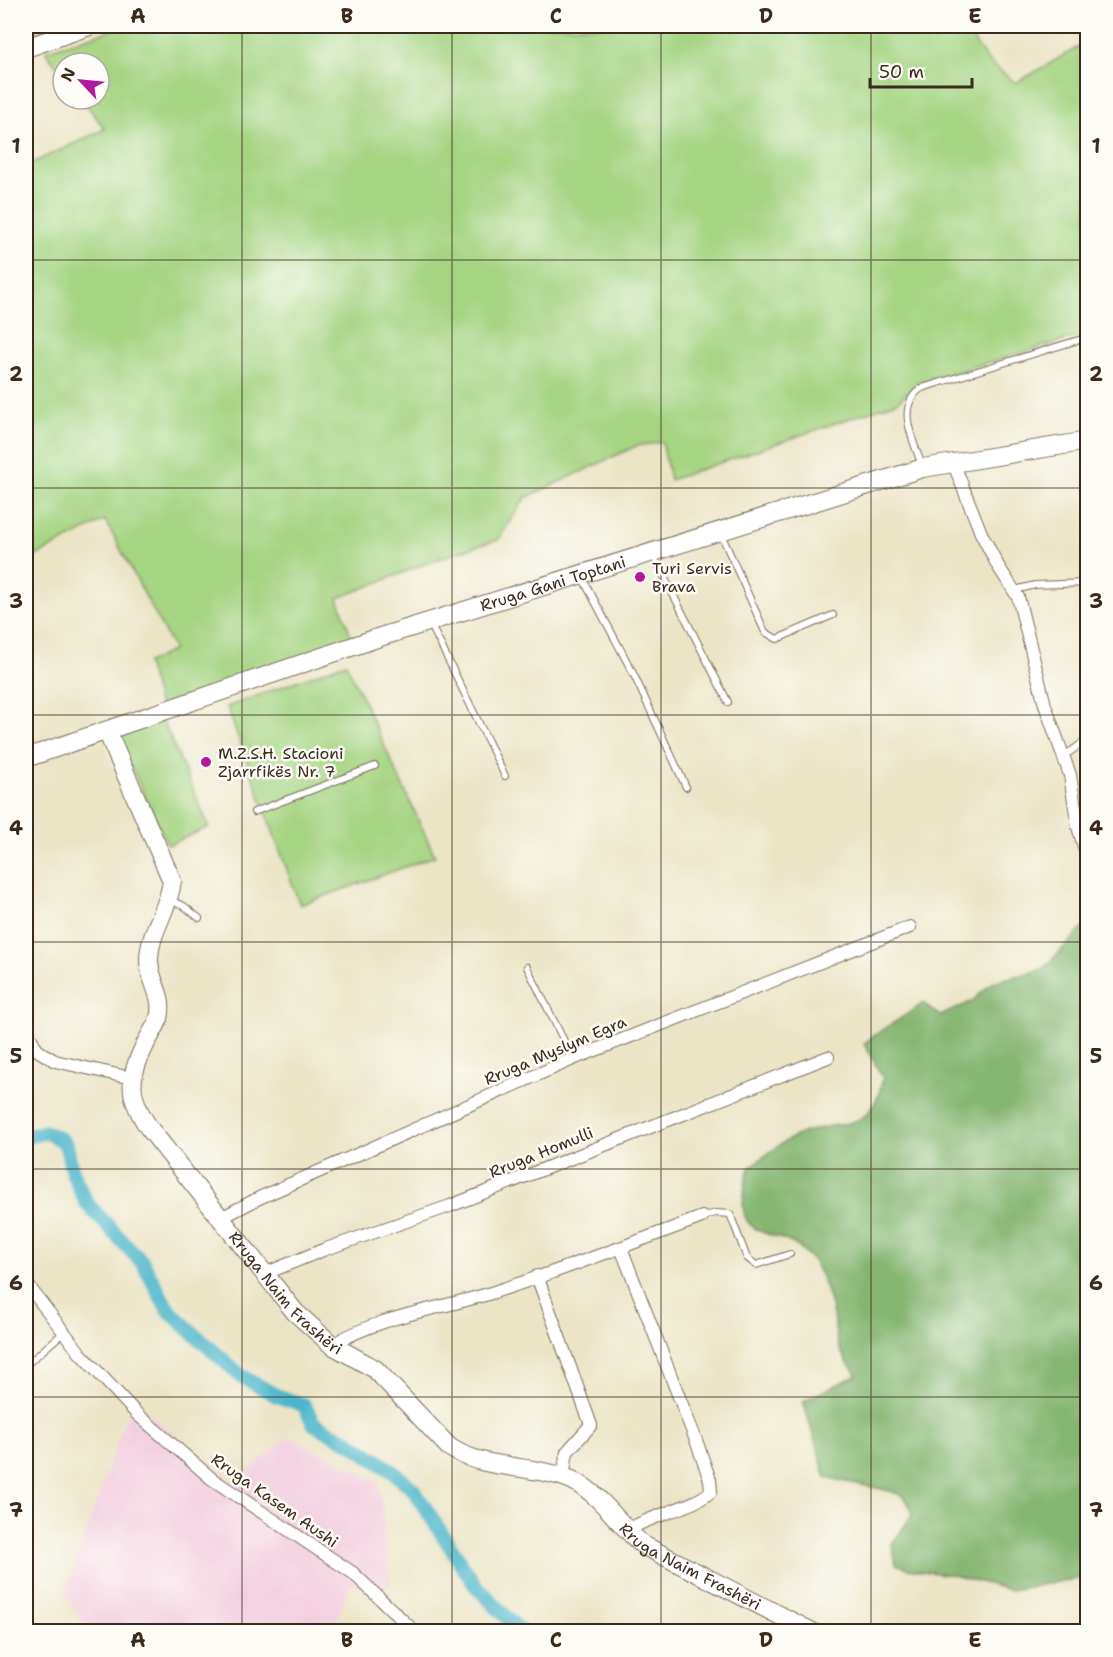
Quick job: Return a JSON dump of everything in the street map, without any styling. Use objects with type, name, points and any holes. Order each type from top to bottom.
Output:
[{"type":"street","points":[[26,48],[89,26]]},
{"type":"street","name":"Rruga Gani Toptani","points":[[26,758],[430,622],[922,468],[1088,441]]},
{"type":"street","points":[[953,462],[981,533],[998,566],[1015,590],[1021,606],[1045,705],[1070,775],[1083,849],[1088,859]]},
{"type":"street","points":[[26,1029],[37,1050],[44,1056],[55,1061],[131,1078],[159,1019],[158,989],[152,975],[150,949],[169,900],[172,881],[107,731]]},
{"type":"street","name":"Rruga Myslym Egra","points":[[219,1219],[259,1198],[573,1059],[910,927]]},
{"type":"street","name":"Rruga Homulli","points":[[264,1274],[323,1250],[450,1206],[828,1057]]},
{"type":"street","name":"Rruga Naim Frashëri","points":[[131,1078],[139,1114],[219,1219],[295,1312],[332,1345],[375,1369],[449,1447],[460,1455],[477,1462],[563,1477],[595,1495],[626,1532],[671,1561],[812,1632]]},
{"type":"street","points":[[332,1345],[370,1326],[435,1306],[486,1294],[621,1248],[702,1217]]},
{"type":"street","points":[[621,1248],[697,1443],[710,1480],[711,1491],[700,1500],[640,1522],[626,1532]]},
{"type":"street","points":[[537,1276],[591,1425],[567,1452],[563,1477]]},
{"type":"street","name":"Rruga Kasem Aushi","points":[[26,1283],[63,1333],[137,1414],[212,1479],[353,1573],[415,1632]]},
{"type":"lane","points":[[922,468],[907,418],[906,406],[914,393],[932,385],[1088,337]]},
{"type":"lane","points":[[719,531],[765,632],[777,639],[833,615]]},
{"type":"lane","points":[[651,552],[728,702]]},
{"type":"lane","points":[[580,574],[633,673],[686,787]]},
{"type":"lane","points":[[1015,590],[1035,585],[1088,583]]},
{"type":"lane","points":[[430,622],[505,776]]},
{"type":"lane","points":[[1063,754],[1070,752],[1088,739]]},
{"type":"lane","points":[[254,812],[375,765]]},
{"type":"lane","points":[[169,900],[184,906],[199,918]]},
{"type":"lane","points":[[527,967],[573,1059]]},
{"type":"lane","points":[[702,1217],[716,1213],[730,1214],[747,1258],[756,1265],[790,1254]]},
{"type":"lane","points":[[26,1365],[63,1333]]},
{"type":"shaded area","points":[[138,1404],[234,1483],[288,1437],[379,1482],[391,1586],[349,1586],[333,1631],[88,1631],[65,1593],[124,1421]]},
{"type":"green space","points":[[26,26],[68,26],[26,39]]},
{"type":"green space","points":[[124,26],[963,26],[988,61],[1016,83],[1087,42],[1087,334],[917,383],[897,402],[670,480],[662,442],[636,446],[525,498],[498,540],[438,559],[338,598],[353,642],[159,705],[147,663],[174,650],[105,520],[26,561],[26,166],[105,129],[91,111],[111,111],[111,51],[51,51],[51,59],[45,51]]},
{"type":"green space","points":[[346,663],[435,856],[300,905],[227,707]]},
{"type":"green space","points":[[163,721],[209,827],[168,845],[117,737]]},
{"type":"green space","points":[[1087,924],[1087,1577],[1010,1590],[953,1575],[913,1570],[896,1564],[892,1544],[913,1514],[904,1497],[890,1491],[826,1478],[803,1401],[857,1375],[846,1360],[836,1339],[829,1299],[813,1261],[800,1248],[786,1240],[760,1231],[750,1224],[744,1213],[744,1195],[749,1168],[780,1145],[793,1137],[815,1129],[853,1122],[863,1117],[871,1109],[878,1097],[883,1078],[864,1044],[871,1038],[923,1003],[940,1016],[971,1002],[993,982],[1043,969]]},
{"type":"waterway","points":[[26,1137],[45,1132],[62,1140],[66,1145],[73,1174],[87,1204],[143,1263],[167,1308],[182,1323],[241,1376],[275,1395],[304,1405],[314,1424],[351,1443],[392,1471],[413,1489],[475,1585],[521,1632]]},
{"type":"place","name":"Turi Servis Brava","points":[[640,577]]},
{"type":"place","name":"M.Z.S.H. Stacioni Zjarrfikës Nr. 7","points":[[206,762]]}]
